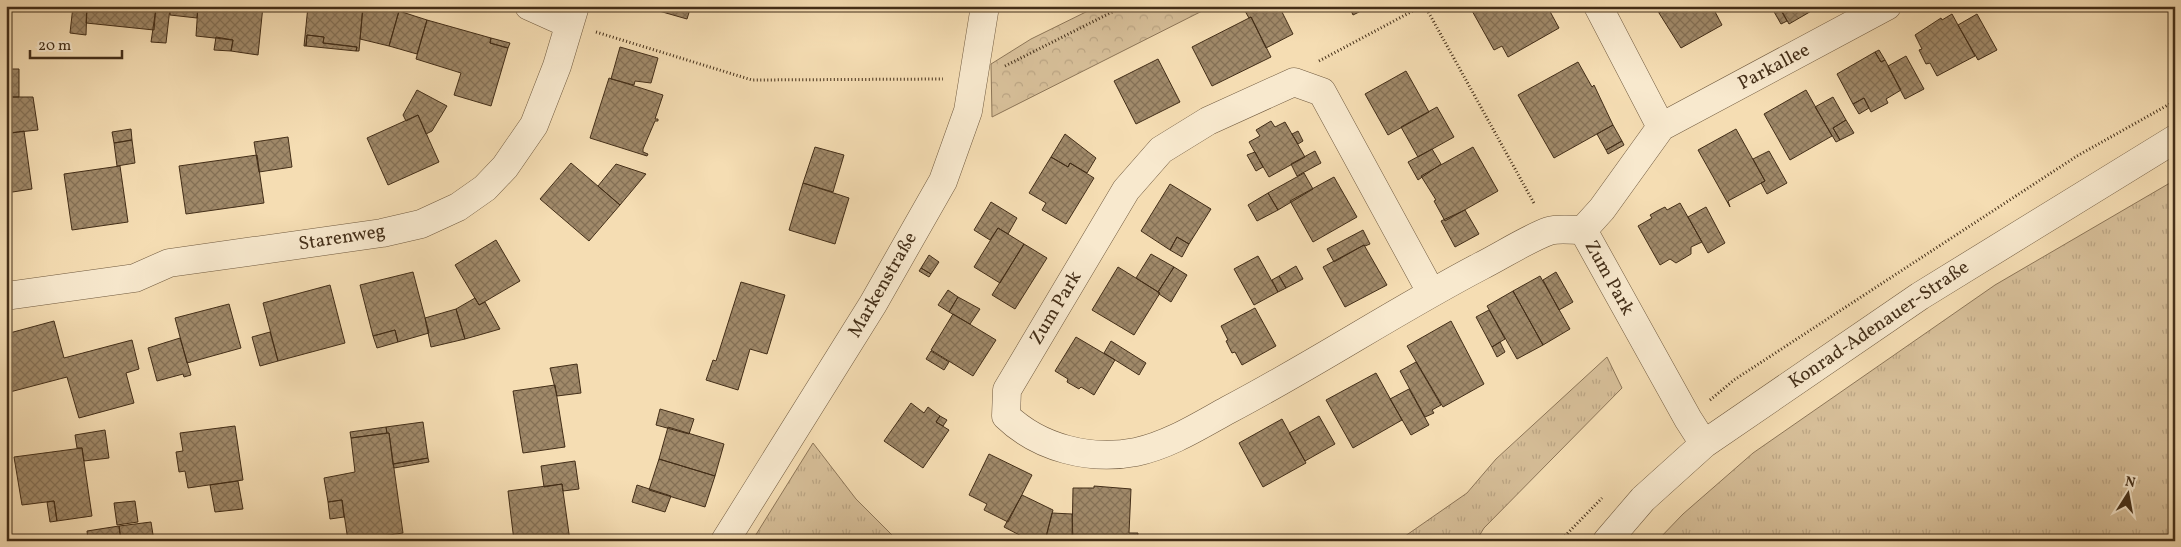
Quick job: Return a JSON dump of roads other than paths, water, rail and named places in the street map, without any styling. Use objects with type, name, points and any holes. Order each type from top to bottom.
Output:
[{"type":"street","points":[[529,6],[572,15]]},
{"type":"street","name":"Markenstraße","points":[[725,541],[873,304],[943,181],[968,111],[985,6]]},
{"type":"street","points":[[1598,6],[1661,127]]},
{"type":"street","name":"Parkallee","points":[[1582,230],[1602,209],[1661,127],[1887,6]]},
{"type":"street","name":"Starenweg","points":[[6,296],[135,278],[169,263],[382,233],[421,224],[458,207],[485,188],[505,167],[534,125],[557,66],[572,15]]},
{"type":"street","name":"Zum Park","points":[[1431,292],[1322,92],[1294,82],[1208,121],[1161,150],[1126,190],[1007,390],[1006,416],[1020,430],[1043,442],[1074,451],[1105,455],[1135,452],[1164,444],[1274,386],[1431,292],[1550,231],[1582,230],[1688,419],[1704,444]]},
{"type":"street","name":"Konrad-Adenauer-Straße","points":[[1607,541],[1643,499],[1704,444],[1920,296],[2175,139]]}]
